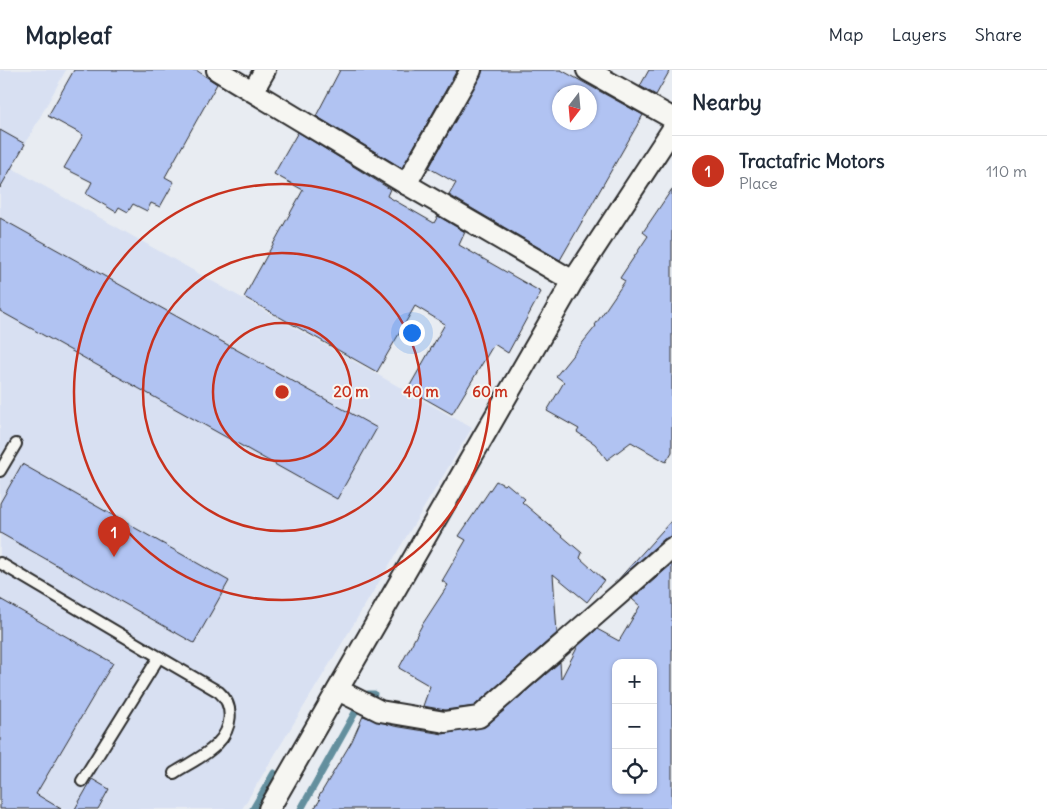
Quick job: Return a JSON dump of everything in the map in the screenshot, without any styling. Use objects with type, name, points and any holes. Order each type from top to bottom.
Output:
[{"type":"street","points":[[217,70],[406,184],[574,281]]},
{"type":"street","points":[[253,91],[265,70]]},
{"type":"street","points":[[406,184],[471,70]]},
{"type":"street","points":[[587,70],[672,118]]},
{"type":"street","points":[[269,809],[574,281],[672,130]]},
{"type":"street","points":[[338,690],[380,711],[445,722],[479,717],[672,548]]},
{"type":"lane","points":[[0,471],[16,444]]},
{"type":"lane","points":[[0,563],[219,692],[227,699],[230,709],[229,725],[217,744],[174,773]]},
{"type":"lane","points":[[82,781],[159,657]]},
{"type":"shaded area","points":[[0,70],[66,70],[12,168],[472,428],[242,809],[0,809]]},
{"type":"building","points":[[74,70],[196,70],[217,84],[165,177],[174,182],[160,207],[151,203],[147,211],[133,204],[128,212],[119,207],[116,212],[86,194],[92,182],[64,168],[83,135],[48,116]]},
{"type":"building","points":[[340,70],[457,70],[402,168],[316,116]]},
{"type":"building","points":[[483,70],[561,70],[588,85],[552,85],[552,130],[597,130],[597,90],[643,115],[560,260],[449,195],[456,183],[429,168]]},
{"type":"building","points":[[649,70],[670,70],[656,95],[640,86]]},
{"type":"building","points":[[0,130],[25,144],[0,188]]},
{"type":"building","points":[[298,132],[390,189],[387,196],[434,223],[438,216],[465,232],[459,245],[541,292],[508,353],[494,344],[452,414],[408,389],[445,324],[415,306],[377,372],[244,297],[303,190],[274,174]]},
{"type":"building","points":[[672,189],[672,452],[666,462],[631,442],[607,460],[595,444],[577,432],[579,429],[547,411],[564,382],[556,376],[596,326],[625,281],[620,278],[648,236],[643,232]]},
{"type":"building","points":[[0,218],[377,428],[337,499],[0,311]]},
{"type":"building","points":[[22,464],[229,581],[194,643],[0,533],[0,503]]},
{"type":"building","points":[[496,481],[504,485],[506,483],[525,499],[522,502],[582,553],[580,558],[604,580],[587,602],[553,574],[557,633],[474,706],[445,710],[423,706],[430,686],[399,668],[422,625],[448,585],[442,581],[466,540],[459,536]]},
{"type":"building","points":[[672,520],[672,536],[664,539],[616,582]]},
{"type":"building","points":[[672,564],[672,809],[314,809],[320,800],[318,798],[352,741],[363,716],[394,726],[443,734],[486,726],[560,662],[561,679],[578,646],[597,629],[619,641],[640,606],[632,599]]},
{"type":"building","points":[[0,599],[113,663],[36,794],[61,809],[0,809]]},
{"type":"building","points":[[92,779],[109,789],[98,809],[75,809]]},
{"type":"waterway","points":[[301,809],[361,702],[368,694],[374,694]]},
{"type":"waterway","points":[[253,809],[274,773]]},
{"type":"place","name":"Tractafric Motors","points":[[114,557]]}]
